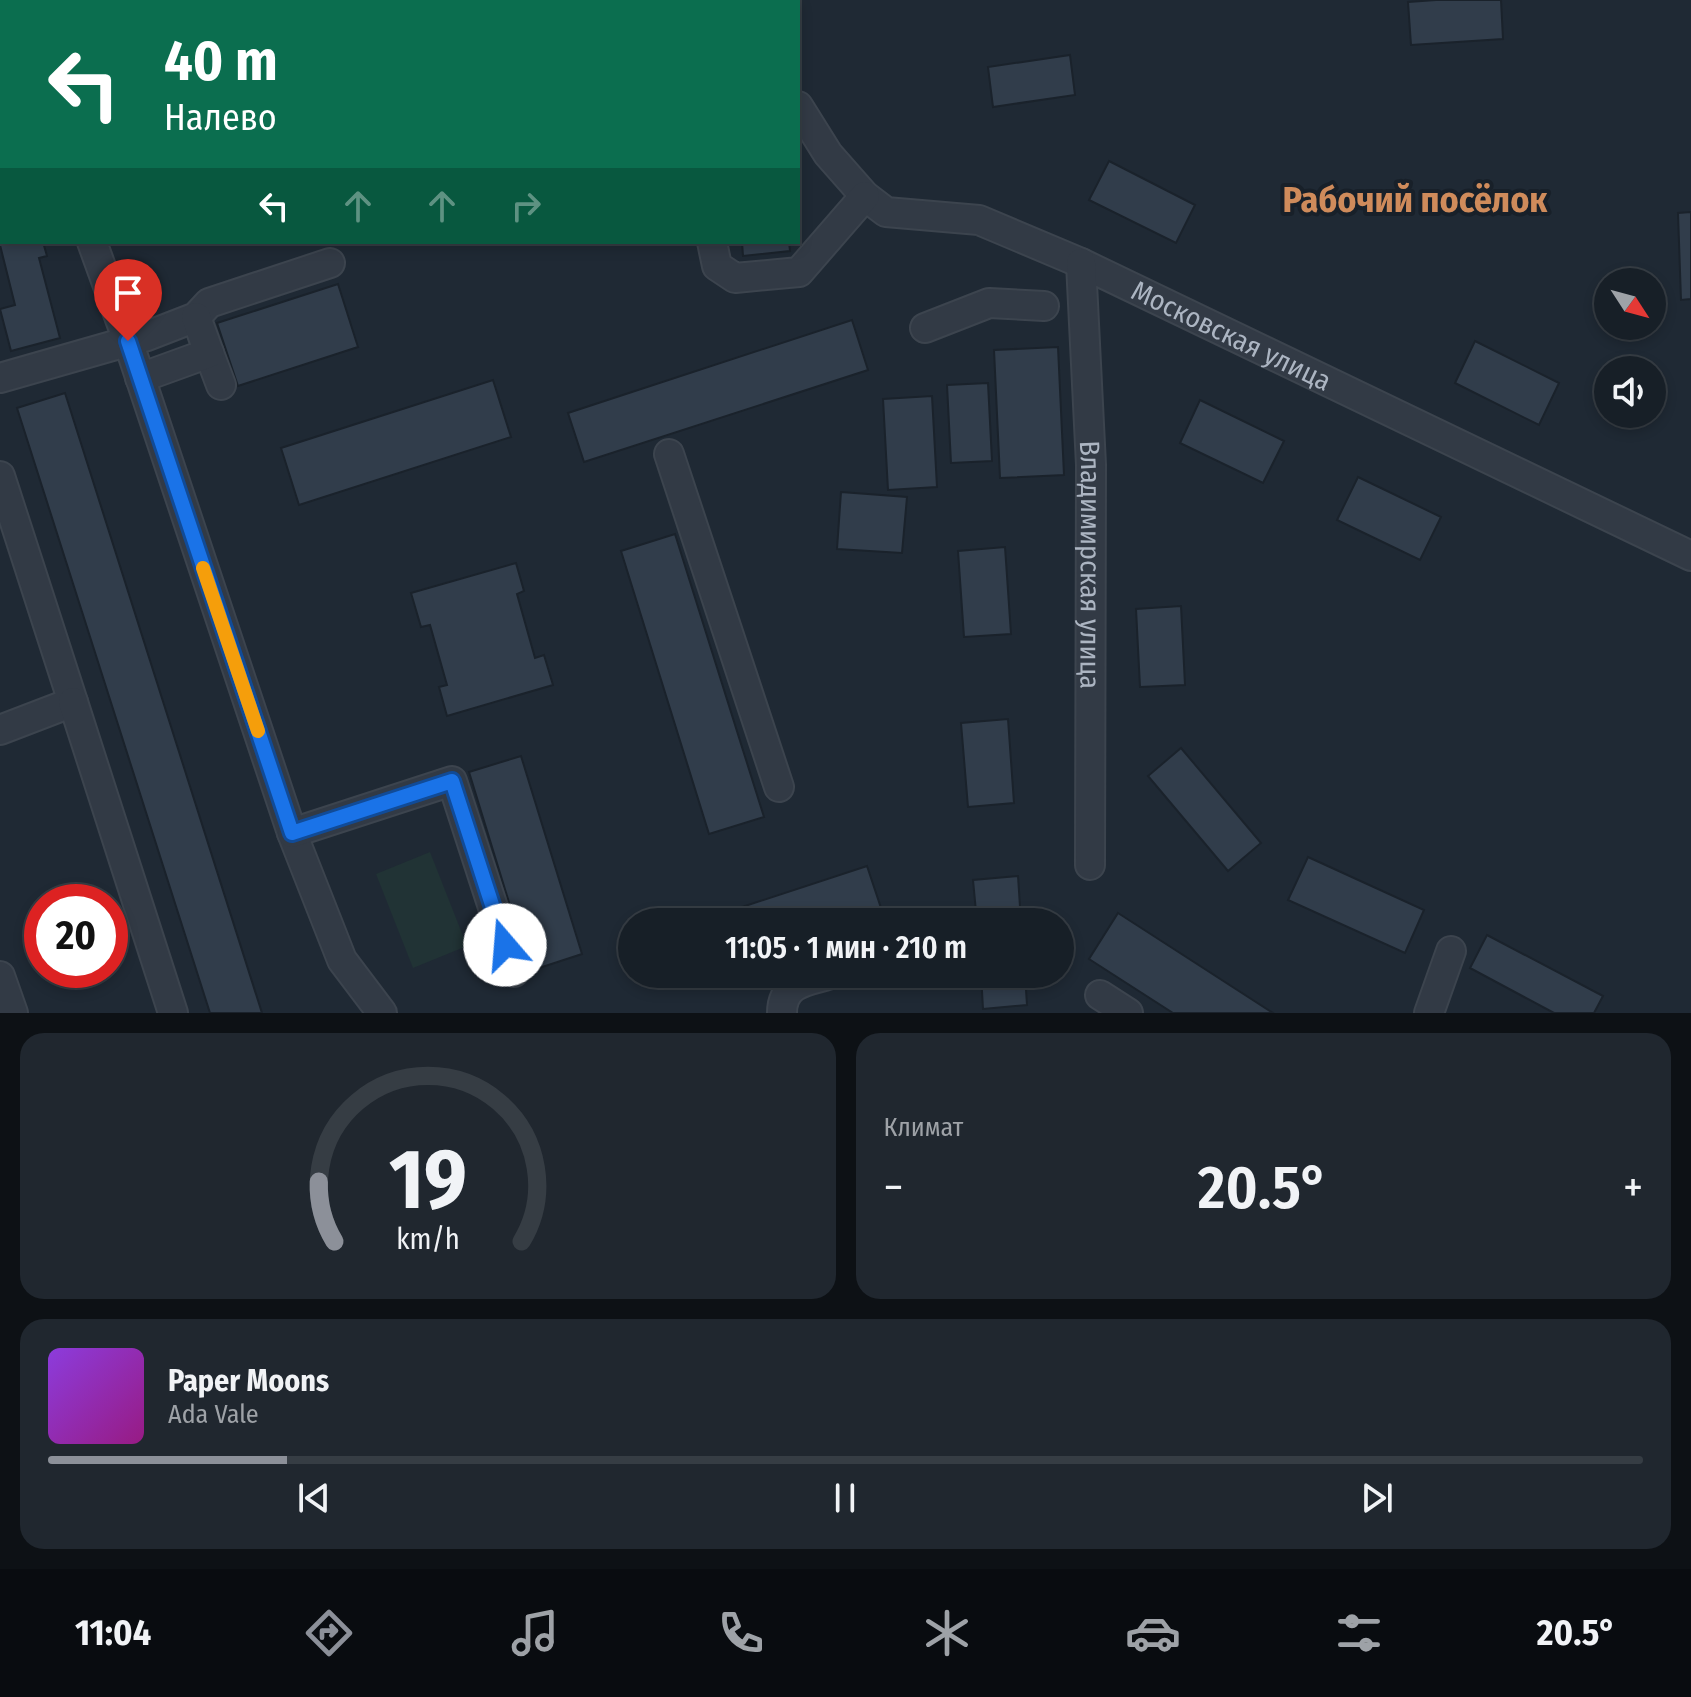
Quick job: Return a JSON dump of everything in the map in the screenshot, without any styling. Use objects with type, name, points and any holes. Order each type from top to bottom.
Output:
[{"type":"street","name":"Московская улица","points":[[800,109],[828,154],[865,196],[886,212],[979,220],[1081,263],[1691,556]]},
{"type":"street","points":[[712,244],[717,266],[735,278],[799,272],[865,196]]},
{"type":"street","points":[[93,244],[292,833],[342,960],[382,1013]]},
{"type":"street","points":[[0,378],[128,341],[196,317],[209,303],[330,263]]},
{"type":"street","name":"Владимирская улица","points":[[1081,263],[1091,465],[1090,865]]},
{"type":"street","points":[[925,328],[989,303],[1044,306]]},
{"type":"street","points":[[196,317],[221,385]]},
{"type":"street","points":[[140,378],[209,353]]},
{"type":"street","points":[[669,454],[779,787]]},
{"type":"street","points":[[0,476],[173,1013]]},
{"type":"street","points":[[0,730],[73,702]]},
{"type":"street","points":[[292,833],[452,781],[514,972]]},
{"type":"street","points":[[1429,1013],[1451,951]]},
{"type":"street","points":[[0,976],[13,1013]]},
{"type":"street","points":[[782,1013],[782,1001],[791,988]]},
{"type":"street","points":[[1100,995],[1128,1013]]},
{"type":"shaded area","points":[[430,852],[467,946],[413,968],[376,874]]},
{"type":"building","points":[[1501,0],[1503,39],[1411,45],[1408,2]]},
{"type":"building","points":[[1070,55],[1075,95],[993,107],[988,67]]},
{"type":"building","points":[[1109,161],[1195,205],[1176,243],[1089,200]]},
{"type":"building","points":[[1691,212],[1691,299],[1681,300],[1678,213]]},
{"type":"building","points":[[44,244],[47,256],[39,258],[60,338],[11,351],[0,309],[15,305],[0,245]]},
{"type":"building","points":[[742,244],[789,244],[790,251],[743,256]]},
{"type":"building","points":[[338,284],[358,347],[238,386],[217,323]]},
{"type":"building","points":[[852,320],[868,370],[584,462],[568,413]]},
{"type":"building","points":[[1475,341],[1559,383],[1539,425],[1455,383]]},
{"type":"building","points":[[1058,347],[1064,475],[1000,478],[994,350]]},
{"type":"building","points":[[493,380],[511,437],[299,505],[281,448]]},
{"type":"building","points":[[988,383],[992,461],[951,463],[947,385]]},
{"type":"building","points":[[65,393],[262,1013],[210,1013],[17,408]]},
{"type":"building","points":[[932,396],[937,487],[888,490],[883,399]]},
{"type":"building","points":[[1200,400],[1284,441],[1263,483],[1180,443]]},
{"type":"building","points":[[1358,477],[1441,517],[1420,560],[1337,520]]},
{"type":"building","points":[[841,492],[907,497],[902,553],[837,549]]},
{"type":"building","points":[[675,534],[764,817],[709,834],[621,551]]},
{"type":"building","points":[[1005,547],[1011,634],[964,637],[958,551]]},
{"type":"building","points":[[516,563],[524,591],[517,594],[535,658],[544,655],[553,685],[447,716],[439,687],[447,685],[430,625],[421,627],[411,593]]},
{"type":"building","points":[[1181,606],[1185,685],[1140,687],[1136,609]]},
{"type":"building","points":[[1008,719],[1014,803],[968,807],[961,723]]},
{"type":"building","points":[[1181,748],[1261,843],[1228,871],[1148,776]]},
{"type":"building","points":[[521,756],[582,954],[530,971],[469,772]]},
{"type":"building","points":[[1308,857],[1424,910],[1405,953],[1288,900]]},
{"type":"building","points":[[867,866],[881,908],[739,908]]},
{"type":"building","points":[[1018,876],[1020,908],[976,908],[973,880]]},
{"type":"building","points":[[1118,913],[1273,1013],[1173,1013],[1089,959]]},
{"type":"building","points":[[1487,935],[1603,996],[1594,1013],[1554,1013],[1470,968]]},
{"type":"building","points":[[982,988],[1026,988],[1027,1005],[983,1009]]},
{"type":"slow traffic","points":[[203,568],[258,731]]},
{"type":"district","name":"Рабочий посёлок","points":[[1415,199]]},
{"type":"route","points":[[128,341],[292,833],[452,781],[505,945]]}]
